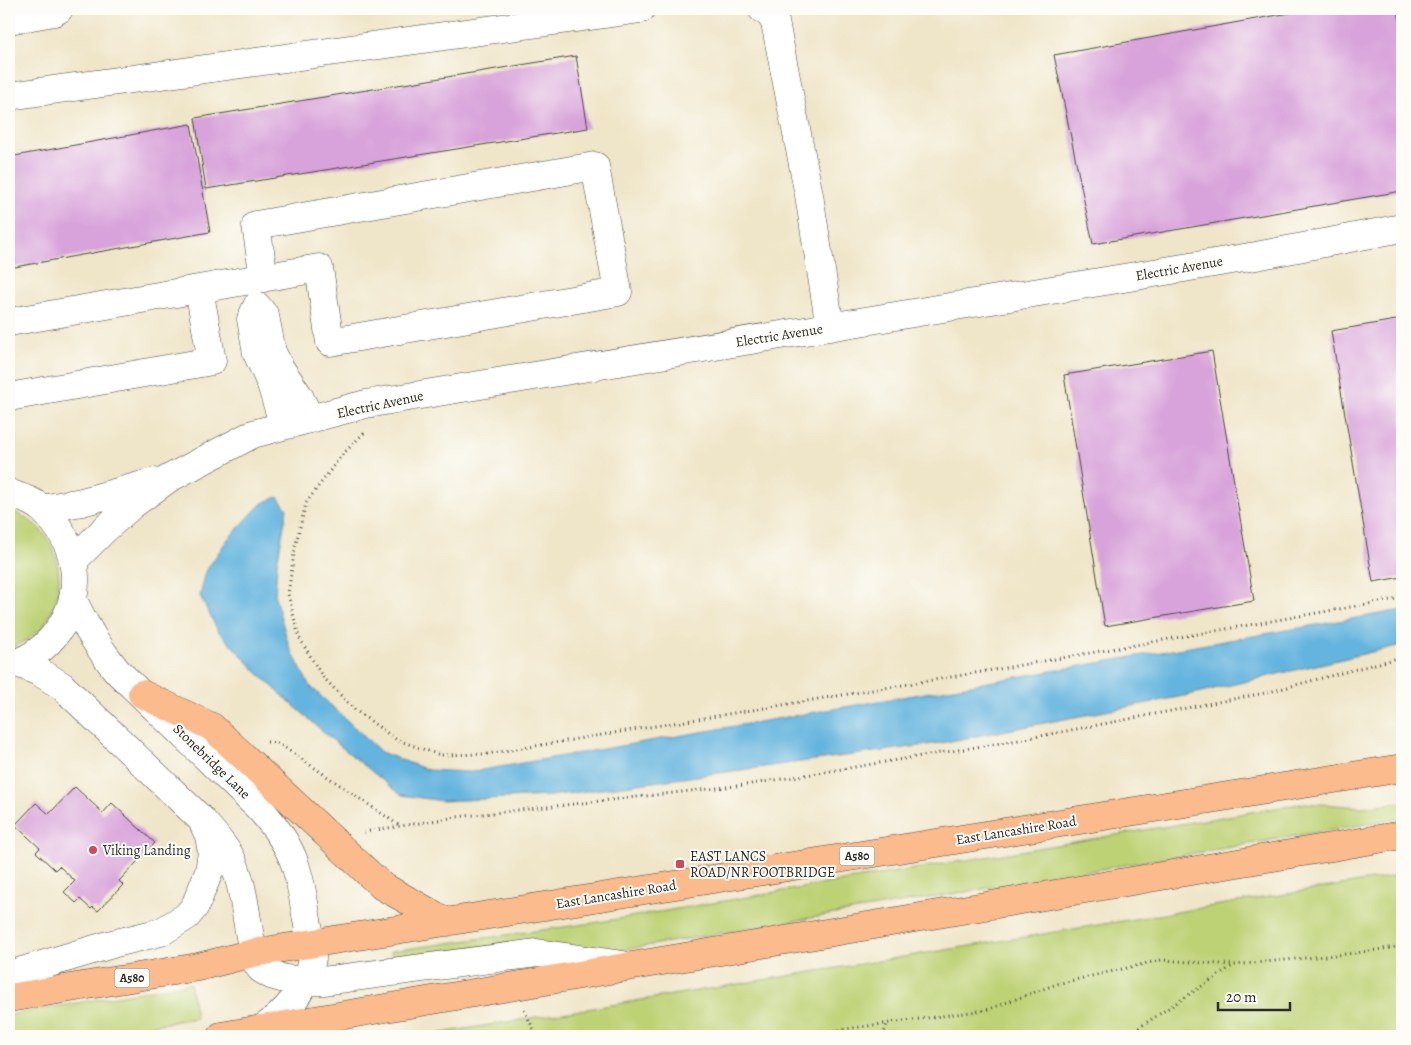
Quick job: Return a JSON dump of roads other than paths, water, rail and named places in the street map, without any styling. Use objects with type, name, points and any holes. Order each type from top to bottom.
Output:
[{"type":"highway","points":[[142,694],[212,727],[382,886],[448,922]]},
{"type":"highway","name":"East Lancashire Road","points":[[9,998],[198,967],[253,953],[1402,768]]},
{"type":"highway","points":[[221,1036],[1402,835]]},
{"type":"street","points":[[9,20],[54,12],[59,9]]},
{"type":"street","points":[[9,96],[641,9]]},
{"type":"street","points":[[762,9],[767,10],[775,22],[809,195],[830,327]]},
{"type":"street","points":[[9,322],[200,289],[257,288],[319,268],[330,342],[618,292],[595,166],[256,225],[257,288],[251,319],[257,353],[271,384],[284,426]]},
{"type":"street","name":"Electric Avenue","points":[[74,560],[132,505],[168,479],[253,434],[366,404],[1256,256],[1402,228]]},
{"type":"street","points":[[257,288],[266,316],[272,352],[280,368],[299,396],[310,419]]},
{"type":"street","points":[[9,397],[212,361],[200,289]]},
{"type":"street","name":"Electric Avenue","points":[[42,509],[82,502],[168,479]]},
{"type":"street","points":[[9,493],[23,498],[42,509],[62,532],[74,560],[76,580],[73,600],[62,626],[44,648],[14,664]]},
{"type":"street","name":"Stonebridge Lane","points":[[73,600],[86,628],[101,652],[117,672],[260,809],[274,825],[287,846],[297,870],[312,957],[304,981],[297,994],[281,1014],[260,1030]]},
{"type":"street","points":[[14,664],[40,673],[62,686],[201,820],[220,841],[233,866],[256,962],[261,969],[271,976],[304,981],[332,980],[537,954],[632,966]]},
{"type":"street","points":[[1301,785],[1402,781]]},
{"type":"street","points":[[9,975],[112,944],[161,932],[187,916],[196,906],[209,872],[212,852],[209,836],[201,820]]},
{"type":"water","points":[[278,497],[287,509],[277,564],[275,597],[289,646],[309,685],[381,752],[428,770],[471,772],[1402,610],[1402,645],[1184,696],[941,743],[550,796],[442,801],[401,795],[329,737],[264,679],[218,631],[200,596],[206,571],[227,540],[262,503]]},
{"type":"place","name":"Viking Landing","points":[[93,850]]},
{"type":"place","name":"EAST LANCS ROAD/NR FOOTBRIDGE","points":[[680,864]]}]
